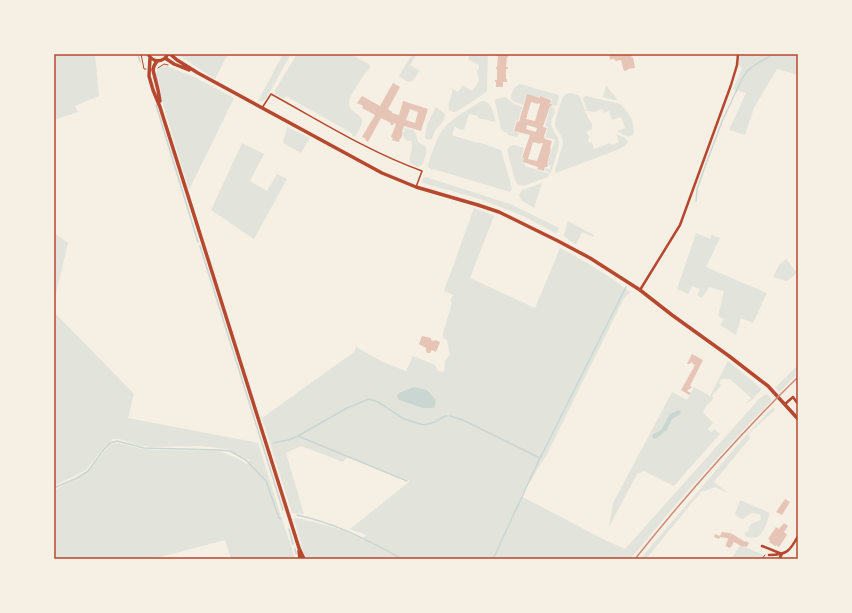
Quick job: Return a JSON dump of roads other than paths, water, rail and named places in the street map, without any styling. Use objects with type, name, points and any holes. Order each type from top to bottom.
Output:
[{"type":"main road","points":[[149,56],[157,61],[163,60],[169,54],[198,74],[382,173],[416,187],[498,212],[577,250],[640,290],[729,356],[768,386],[798,419]]},
{"type":"main road","points":[[149,56],[149,76],[153,90],[160,106],[299,548],[304,559]]},
{"type":"main road","points":[[165,58],[174,64],[198,74]]},
{"type":"main road","points":[[157,61],[153,70],[160,106]]},
{"type":"main road","points":[[299,548],[300,559]]},
{"type":"street","points":[[640,290],[680,226],[731,85],[737,65],[738,54]]},
{"type":"street","points":[[785,404],[793,397],[798,404]]},
{"type":"street","points":[[769,555],[782,554],[791,549],[798,536]]},
{"type":"street","points":[[762,546],[782,554]]},
{"type":"street","points":[[780,559],[782,554]]},
{"type":"lane","points":[[261,108],[271,94],[355,141],[400,163],[422,171],[416,187]]},
{"type":"waterway","points":[[138,54],[140,62]]},
{"type":"waterway","points":[[696,201],[697,189],[723,119],[743,77],[749,69],[773,54]]},
{"type":"waterway","points":[[156,105],[198,242]]},
{"type":"waterway","points":[[200,246],[283,510]]},
{"type":"waterway","points":[[493,559],[540,458],[626,287]]},
{"type":"waterway","points":[[273,443],[298,436],[347,408],[369,399],[378,402],[404,419],[424,425],[435,422],[447,416]]},
{"type":"waterway","points":[[450,416],[463,420],[540,458]]},
{"type":"waterway","points":[[298,436],[407,481]]},
{"type":"waterway","points":[[54,488],[77,478],[88,471],[104,449],[110,443],[117,441],[144,448],[230,451],[246,460],[266,481],[279,518],[281,519]]},
{"type":"waterway","points":[[297,515],[338,527],[377,545],[402,559]]},
{"type":"waterway","points":[[289,529],[293,544]]},
{"type":"waterway","points":[[295,549],[296,554]]},
{"type":"railway","points":[[635,559],[714,465],[755,420],[798,377]]}]
